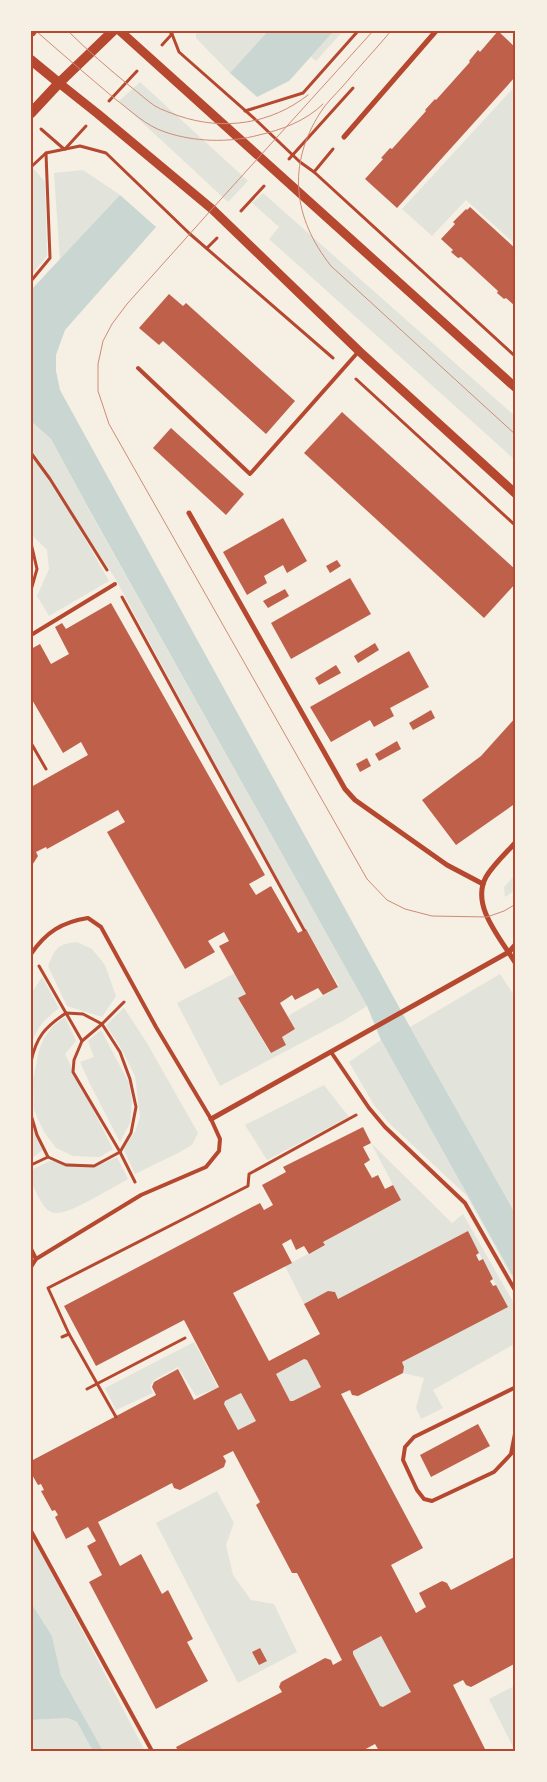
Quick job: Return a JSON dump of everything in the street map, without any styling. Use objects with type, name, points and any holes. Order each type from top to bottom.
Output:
[{"type":"main road","points":[[31,113],[114,31]]},
{"type":"main road","points":[[31,60],[59,84]]},
{"type":"street","points":[[120,31],[516,388]]},
{"type":"street","points":[[344,138],[436,31]]},
{"type":"street","points":[[59,84],[212,209],[359,351],[516,494]]},
{"type":"street","points":[[189,513],[345,789],[355,800],[446,865],[483,884]]},
{"type":"street","points":[[516,842],[486,876],[480,894],[487,917],[516,964]]},
{"type":"street","points":[[211,1120],[509,952],[516,944]]},
{"type":"lane","points":[[138,368],[250,474],[359,351]]},
{"type":"lane","points":[[31,635],[115,584]]},
{"type":"lane","points":[[31,1267],[36,1260],[141,1195],[206,1167],[219,1151],[220,1139],[101,927],[88,918],[71,921],[56,928],[40,942],[32,954]]},
{"type":"lane","points":[[331,1052],[384,1127],[465,1203],[516,1292]]},
{"type":"lane","points":[[31,1248],[36,1260]]},
{"type":"lane","points":[[516,1387],[414,1437],[405,1447],[404,1460],[417,1490],[424,1499],[432,1502],[494,1472],[511,1454],[516,1429]]},
{"type":"lane","points":[[31,1531],[152,1751]]},
{"type":"path","points":[[244,111],[303,93],[358,31]]},
{"type":"path","points":[[64,149],[172,32]]},
{"type":"path","points":[[172,32],[179,52],[300,162],[314,172],[516,357]]},
{"type":"path","points":[[38,126],[64,149]]},
{"type":"path","points":[[314,172],[344,138]]},
{"type":"path","points":[[31,167],[46,153],[80,146],[106,153],[190,234],[344,368],[516,526]]},
{"type":"path","points":[[31,281],[50,258],[46,153]]},
{"type":"path","points":[[31,453],[50,479],[115,584],[304,930]]},
{"type":"path","points":[[31,543],[38,569],[31,590]]},
{"type":"path","points":[[31,743],[46,769]]},
{"type":"path","points":[[32,954],[82,1041]]},
{"type":"path","points":[[136,989],[102,1024],[82,1041],[74,1060],[73,1072],[120,1152],[141,1195]]},
{"type":"path","points":[[31,1062],[39,1037],[50,1024],[66,1013],[83,1014],[102,1024],[120,1052],[130,1079],[136,1107],[131,1134],[120,1152],[94,1166],[66,1165],[48,1156],[37,1135],[31,1115]]},
{"type":"path","points":[[116,1417],[69,1334],[48,1288],[248,1186],[249,1174],[369,1108]]},
{"type":"path","points":[[31,1165],[48,1156]]},
{"type":"path","points":[[62,1337],[69,1334]]},
{"type":"path","points":[[87,1389],[185,1338]]},
{"type":"shaded area","points":[[196,31],[268,31],[230,73],[196,38]]},
{"type":"shaded area","points":[[268,31],[334,31],[289,81],[257,97],[230,73]]},
{"type":"shaded area","points":[[334,31],[343,31],[316,61],[311,57]]},
{"type":"shaded area","points":[[140,82],[248,181],[228,202],[119,101]]},
{"type":"shaded area","points":[[516,85],[516,245],[466,200],[432,236],[402,209]]},
{"type":"shaded area","points":[[34,169],[45,182],[47,256],[31,275],[31,172]]},
{"type":"shaded area","points":[[83,170],[120,195],[60,261],[54,173]]},
{"type":"shaded area","points":[[263,193],[516,417],[516,461],[269,239],[279,227],[252,203]]},
{"type":"shaded area","points":[[120,195],[156,227],[65,330],[56,355],[56,371],[60,390],[410,1027],[516,1215],[516,1282],[381,1040],[367,1006],[51,439],[31,421],[31,290]]},
{"type":"shaded area","points":[[31,421],[51,439],[367,1006],[343,1021],[220,1086],[177,1003],[235,973],[246,994],[239,999],[270,1053],[286,1045],[282,1037],[295,1029],[288,1016],[339,986],[306,929],[304,929],[115,578],[57,490],[109,581],[49,616],[37,596],[49,569],[47,550],[31,534]]},
{"type":"shaded area","points":[[516,874],[516,890],[505,897],[504,887]]},
{"type":"shaded area","points":[[77,942],[92,949],[105,965],[116,996],[102,1017],[67,1006],[48,966],[58,948],[65,944]]},
{"type":"shaded area","points":[[500,974],[516,998],[516,1215],[410,1027]]},
{"type":"shaded area","points":[[42,977],[59,1008],[41,1024],[31,1047],[31,994]]},
{"type":"shaded area","points":[[124,1008],[147,1043],[198,1133],[192,1145],[135,1174],[123,1148],[135,1132],[140,1117],[135,1076],[121,1048],[106,1025]]},
{"type":"shaded area","points":[[65,1017],[76,1041],[65,1054],[113,1149],[100,1157],[73,1156],[56,1148],[44,1132],[34,1110],[33,1080],[39,1050],[44,1038],[53,1026]]},
{"type":"shaded area","points":[[101,1030],[129,1083],[132,1102],[130,1123],[120,1142],[80,1062],[94,1057],[88,1041]]},
{"type":"shaded area","points":[[381,1040],[516,1282],[516,1285],[467,1196],[389,1123],[374,1105],[349,1062]]},
{"type":"shaded area","points":[[324,1085],[349,1117],[267,1160],[245,1125]]},
{"type":"shaded area","points":[[31,1119],[43,1150],[31,1159]]},
{"type":"shaded area","points":[[371,1143],[452,1223],[463,1214],[512,1300],[516,1312],[516,1343],[433,1390],[443,1408],[421,1419],[416,1408],[424,1378],[403,1373],[404,1367],[402,1362],[507,1306],[468,1232],[338,1299],[335,1293],[329,1291],[304,1304],[285,1266],[325,1245],[323,1242],[401,1200]]},
{"type":"shaded area","points":[[117,1157],[128,1179],[72,1209],[57,1213],[51,1212],[43,1205],[33,1186],[31,1170],[50,1161],[93,1165],[104,1163]]},
{"type":"shaded area","points":[[194,1342],[218,1388],[196,1396],[178,1367],[154,1380],[150,1386],[153,1393],[116,1410],[105,1388]]},
{"type":"shaded area","points":[[304,1359],[307,1360],[321,1387],[290,1401],[276,1374]]},
{"type":"shaded area","points":[[241,1393],[256,1421],[238,1430],[224,1404],[225,1401]]},
{"type":"shaded area","points":[[217,1491],[234,1523],[226,1545],[233,1575],[251,1600],[274,1604],[297,1652],[238,1683],[156,1523]]},
{"type":"shaded area","points":[[31,1533],[145,1751],[103,1751],[61,1676],[52,1636],[31,1603]]},
{"type":"shaded area","points":[[31,1603],[52,1636],[61,1676],[103,1751],[93,1751],[77,1722],[68,1718],[31,1720]]},
{"type":"shaded area","points":[[381,1636],[411,1692],[383,1707],[380,1706],[353,1654],[353,1651]]},
{"type":"shaded area","points":[[516,1685],[516,1751],[515,1751],[489,1699]]},
{"type":"shaded area","points":[[68,1718],[77,1722],[93,1751],[31,1751],[31,1720]]},
{"type":"building","points":[[498,31],[516,48],[516,76],[397,208],[365,179],[383,159],[381,158],[390,148],[392,149],[470,62],[478,50],[480,52]]},
{"type":"building","points":[[470,207],[516,249],[516,307],[497,293],[498,291],[461,257],[458,258],[451,252],[453,250],[441,239],[455,224],[453,222]]},
{"type":"building","points":[[169,294],[183,306],[186,303],[295,401],[266,434],[163,341],[159,345],[139,328]]},
{"type":"building","points":[[342,412],[516,570],[516,583],[484,618],[304,453]]},
{"type":"building","points":[[171,428],[244,494],[226,515],[153,448]]},
{"type":"building","points":[[283,518],[307,561],[287,573],[283,565],[264,576],[267,583],[247,595],[223,552]]},
{"type":"building","points":[[337,560],[341,566],[330,573],[326,566]]},
{"type":"building","points":[[350,578],[371,614],[291,659],[271,623]]},
{"type":"building","points":[[285,589],[289,596],[268,608],[263,601]]},
{"type":"building","points":[[111,603],[265,875],[249,884],[256,895],[271,886],[298,933],[306,929],[338,987],[323,995],[318,988],[295,1000],[292,995],[280,1003],[295,1029],[282,1037],[286,1045],[271,1053],[238,998],[246,994],[219,946],[229,941],[224,932],[208,941],[215,952],[185,969],[107,832],[125,822],[118,810],[47,849],[46,847],[36,852],[38,856],[31,867],[31,787],[88,755],[81,742],[63,753],[31,698],[31,649],[40,644],[51,664],[69,654],[55,627],[62,623],[66,629]]},
{"type":"building","points":[[375,643],[379,650],[358,663],[354,656]]},
{"type":"building","points":[[409,651],[429,687],[390,708],[394,716],[374,727],[370,720],[331,742],[310,707]]},
{"type":"building","points":[[336,665],[341,673],[319,685],[315,678]]},
{"type":"building","points":[[431,710],[435,718],[413,730],[409,723]]},
{"type":"building","points":[[516,717],[516,803],[456,845],[422,800],[481,756]]},
{"type":"building","points":[[397,741],[401,749],[379,761],[375,754]]},
{"type":"building","points":[[367,758],[371,766],[360,772],[356,764]]},
{"type":"building","points":[[363,1127],[371,1143],[363,1147],[370,1160],[364,1164],[372,1178],[378,1175],[385,1189],[393,1185],[401,1200],[323,1242],[325,1245],[309,1254],[304,1246],[296,1250],[291,1239],[282,1244],[292,1263],[233,1293],[269,1361],[320,1334],[304,1304],[328,1291],[335,1292],[338,1299],[468,1231],[479,1253],[476,1255],[479,1261],[483,1259],[493,1279],[490,1281],[493,1286],[496,1285],[508,1307],[402,1362],[404,1367],[403,1373],[358,1396],[352,1395],[350,1390],[341,1394],[423,1548],[391,1565],[416,1613],[426,1607],[419,1593],[442,1581],[447,1583],[451,1590],[516,1556],[516,1663],[471,1687],[466,1685],[463,1680],[453,1685],[486,1751],[379,1751],[375,1744],[362,1751],[178,1751],[176,1747],[282,1692],[279,1687],[281,1682],[325,1658],[331,1660],[333,1665],[342,1660],[297,1573],[292,1573],[256,1505],[260,1502],[233,1451],[223,1456],[226,1461],[224,1467],[180,1490],[174,1488],[172,1483],[98,1522],[120,1566],[141,1554],[162,1594],[168,1590],[193,1639],[187,1642],[208,1681],[156,1709],[89,1582],[102,1575],[87,1546],[96,1541],[88,1527],[66,1539],[55,1517],[58,1515],[55,1510],[52,1511],[41,1491],[44,1490],[41,1484],[38,1485],[31,1473],[31,1461],[156,1395],[152,1387],[154,1382],[178,1369],[194,1400],[219,1387],[184,1320],[96,1366],[64,1306],[260,1203],[264,1210],[273,1205],[262,1185],[286,1172],[283,1167]],"holes":[[[304,1359],[307,1360],[321,1387],[290,1401],[276,1374]],[[241,1393],[256,1421],[238,1430],[224,1404],[225,1401]],[[381,1636],[411,1692],[383,1707],[380,1706],[353,1651]]]},
{"type":"building","points":[[478,1424],[490,1446],[431,1477],[420,1455]]},
{"type":"building","points":[[260,1648],[267,1661],[259,1665],[252,1652]]},
{"type":"tram line","points":[[36,31],[138,117],[151,126],[176,135],[212,140],[248,138],[293,124],[323,104]]},
{"type":"tram line","points":[[68,31],[107,67],[152,104],[170,113],[196,121],[230,124],[247,122],[279,113],[308,95]]},
{"type":"tram line","points":[[373,31],[127,304],[112,324],[103,341],[98,364],[98,391],[109,424],[367,879],[387,900],[405,909],[432,916],[487,917],[516,904]]},
{"type":"tram line","points":[[391,31],[325,106],[309,133],[302,152],[299,172],[302,210],[318,248],[331,266],[516,435]]}]
